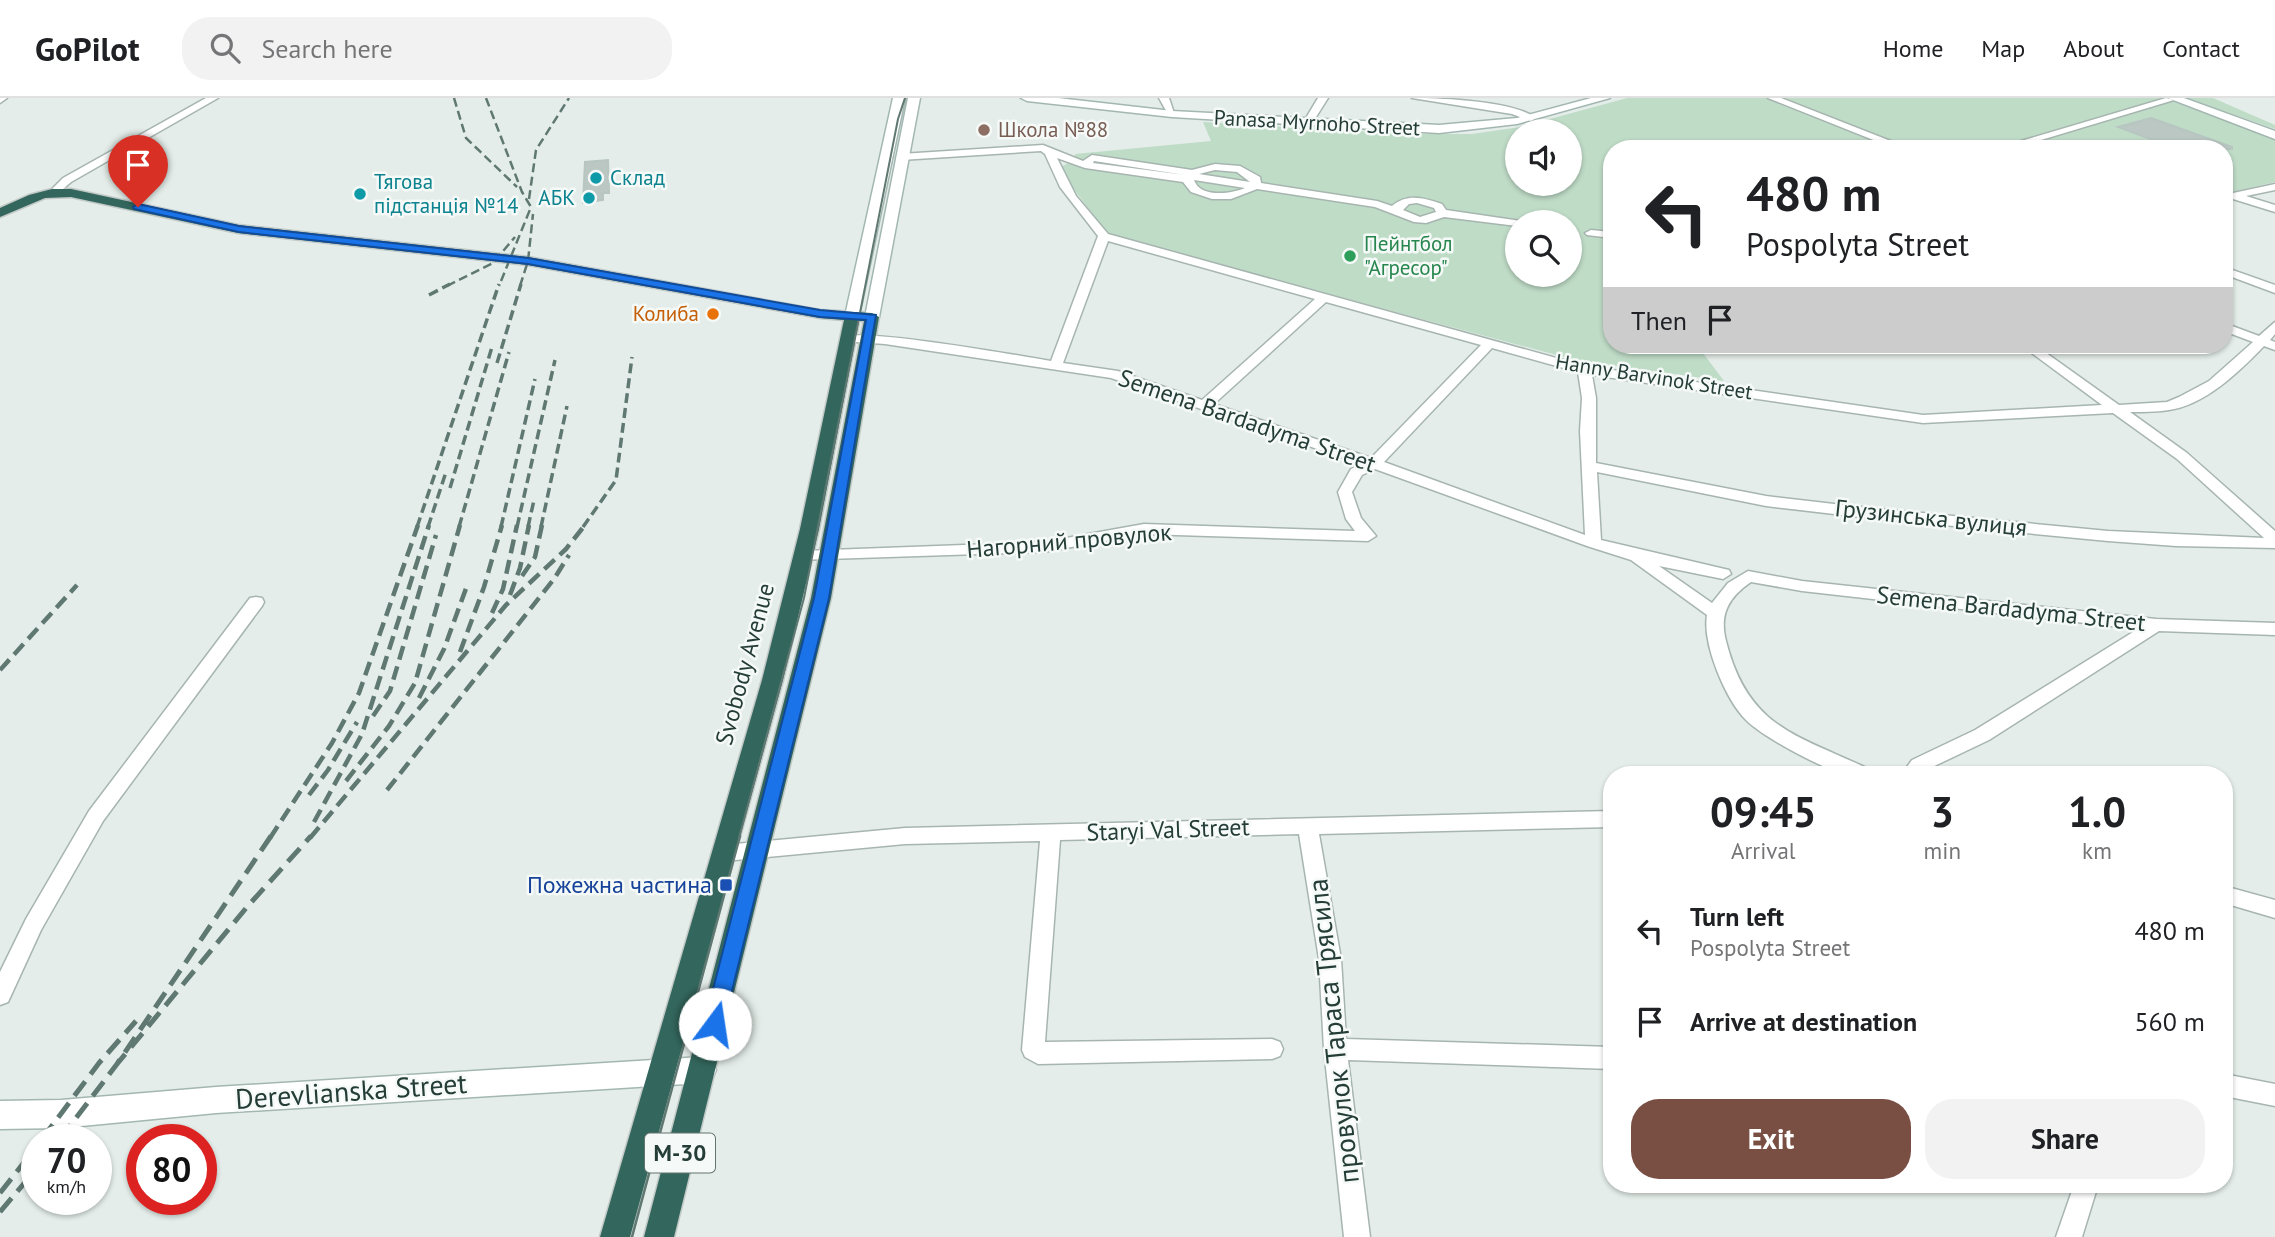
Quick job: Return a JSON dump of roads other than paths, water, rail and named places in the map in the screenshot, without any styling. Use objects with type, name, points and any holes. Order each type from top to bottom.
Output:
[{"type":"highway","points":[[0,213],[25,200],[60,192],[239,229],[528,261],[820,314],[860,327]]},
{"type":"highway","name":"Svobody Avenue","points":[[659,1237],[759,849],[830,556],[860,327]]},
{"type":"highway","name":"Svobody Avenue","points":[[615,1237],[659,1072],[725,853],[860,327]]},
{"type":"main road","name":"Svobody Avenue","points":[[860,327],[899,98]]},
{"type":"main road","name":"Svobody Avenue","points":[[860,327],[914,98]]},
{"type":"main road","name":"Panasa Myrnoho Street","points":[[1027,98],[1172,114],[1454,129],[1498,125],[1531,118],[1599,98]]},
{"type":"main road","points":[[2172,99],[2275,135]]},
{"type":"main road","points":[[2252,113],[2275,123]]},
{"type":"main road","name":"Derevlianska Street","points":[[0,1115],[61,1114],[216,1100],[702,1070]]},
{"type":"street","points":[[60,192],[58,188],[67,180],[213,98]]},
{"type":"street","points":[[1164,98],[1172,114]]},
{"type":"street","points":[[1308,123],[1323,98]]},
{"type":"street","points":[[1417,98],[1514,111],[1531,118]]},
{"type":"street","points":[[1773,98],[1883,140]]},
{"type":"street","points":[[2030,140],[2172,99]]},
{"type":"street","points":[[901,157],[1043,148],[1084,161],[1377,204],[1400,207],[1429,202],[1438,205],[1442,213]]},
{"type":"street","points":[[1050,152],[1055,172],[1071,198],[1104,236],[1056,365]]},
{"type":"street","points":[[2233,196],[2275,187]]},
{"type":"street","points":[[2233,198],[2275,209]]},
{"type":"street","points":[[1400,207],[1410,218],[1422,220],[1433,219],[1442,213],[1505,221]]},
{"type":"street","points":[[1591,233],[1603,234]]},
{"type":"street","name":"Hanny Barvinok Street","points":[[1104,236],[1584,370],[1923,419],[2119,409],[2181,402],[2268,344],[2275,326]]},
{"type":"street","points":[[2233,273],[2275,289]]},
{"type":"street","points":[[1204,406],[1324,297]]},
{"type":"street","name":"Semena Bardadyma Street","points":[[860,327],[1113,374],[1593,543],[1633,555],[1723,574]]},
{"type":"street","points":[[2233,330],[2268,344]]},
{"type":"street","points":[[1374,464],[1489,344]]},
{"type":"street","points":[[2040,354],[2182,456],[2275,541]]},
{"type":"street","points":[[1584,370],[1589,398],[1587,431],[1593,543]]},
{"type":"street","name":"Нагорний провулок","points":[[803,556],[1044,547],[1144,529],[1368,536],[1354,519],[1345,492],[1356,472],[1374,464]]},
{"type":"street","name":"Грузинська вулиця","points":[[1590,466],[1766,500],[1860,512],[2108,537],[2275,541]]},
{"type":"street","name":"Semena Bardadyma Street","points":[[1633,555],[1715,613],[1734,584],[1748,576],[1802,586],[2156,625],[2275,629]]},
{"type":"street","points":[[0,995],[33,925],[96,816],[256,601]]},
{"type":"street","points":[[1715,613],[1714,630],[1718,649],[1737,694],[1753,717],[1793,741],[1845,766]]},
{"type":"street","points":[[1918,766],[1982,735],[2156,625]]},
{"type":"street","points":[[2235,629],[2275,639]]},
{"type":"street","name":"Staryi Val Street","points":[[725,853],[905,836],[1603,819]]},
{"type":"street","name":"провулок Тараса Трясила","points":[[1308,826],[1330,959],[1335,1049],[1357,1237]]},
{"type":"street","points":[[1051,834],[1033,1050],[1038,1053],[1272,1049]]},
{"type":"street","points":[[2233,897],[2275,909]]},
{"type":"street","points":[[1335,1049],[1603,1058]]},
{"type":"street","points":[[2233,1087],[2275,1095]]},
{"type":"street","points":[[2069,1237],[2083,1193]]},
{"type":"tram line","points":[[739,838],[804,598],[898,119],[905,98]]},
{"type":"tram line","points":[[632,1237],[740,836]]},
{"type":"railway","points":[[454,98],[466,138],[517,187]]},
{"type":"railway","points":[[486,98],[522,192],[531,207],[499,286]]},
{"type":"railway","points":[[529,199],[536,150],[569,98]]},
{"type":"railway","points":[[520,286],[528,261],[533,214]]},
{"type":"railway","points":[[447,286],[493,263],[515,237]]},
{"type":"railway","points":[[429,295],[450,284]]},
{"type":"railway","points":[[417,527],[499,284]]},
{"type":"railway","points":[[497,363],[521,284]]},
{"type":"railway","points":[[450,488],[492,347]]},
{"type":"railway","points":[[459,527],[509,352]]},
{"type":"railway","points":[[583,527],[616,480],[632,357]]},
{"type":"railway","points":[[517,527],[555,360]]},
{"type":"railway","points":[[501,527],[535,379]]},
{"type":"railway","points":[[541,527],[567,406]]},
{"type":"railway","points":[[428,527],[446,472]]},
{"type":"railway","points":[[528,527],[534,500]]},
{"type":"railway","points":[[270,838],[332,743],[359,693],[418,525]]},
{"type":"railway","points":[[314,822],[362,734],[429,525]]},
{"type":"railway","points":[[346,781],[389,726],[415,683],[460,525]]},
{"type":"railway","points":[[460,652],[484,587],[502,525]]},
{"type":"railway","points":[[492,613],[503,589],[517,525]]},
{"type":"railway","points":[[510,595],[520,568],[529,525]]},
{"type":"railway","points":[[522,576],[535,557],[542,525]]},
{"type":"railway","points":[[310,838],[506,605],[566,549],[585,525]]},
{"type":"railway","points":[[373,716],[390,691],[436,535]]},
{"type":"railway","points":[[387,790],[554,579],[569,555]]},
{"type":"railway","points":[[419,698],[444,649],[468,583]]},
{"type":"railway","points":[[0,670],[77,585]]},
{"type":"railway","points":[[309,795],[328,770],[357,722]]},
{"type":"railway","points":[[117,1064],[271,836]]},
{"type":"railway","points":[[117,1064],[247,907],[311,836]]},
{"type":"railway","points":[[53,1124],[99,1063],[136,1021]]},
{"type":"railway","points":[[71,1124],[117,1064]]},
{"type":"railway","points":[[0,1193],[21,1166]]},
{"type":"railway","points":[[0,1212],[21,1187]]},
{"type":"place","name":"Школа №88","points":[[984,130]]},
{"type":"place","name":"Склад","points":[[596,178]]},
{"type":"place","name":"Тягова пiдстанцiя №14","points":[[360,194]]},
{"type":"place","name":"АБК","points":[[589,198]]},
{"type":"place","name":"Пейнтбол \"Агресор\"","points":[[1350,256]]},
{"type":"place","name":"Колиба","points":[[713,314]]},
{"type":"place","name":"Пожежна частина","points":[[726,885]]}]
